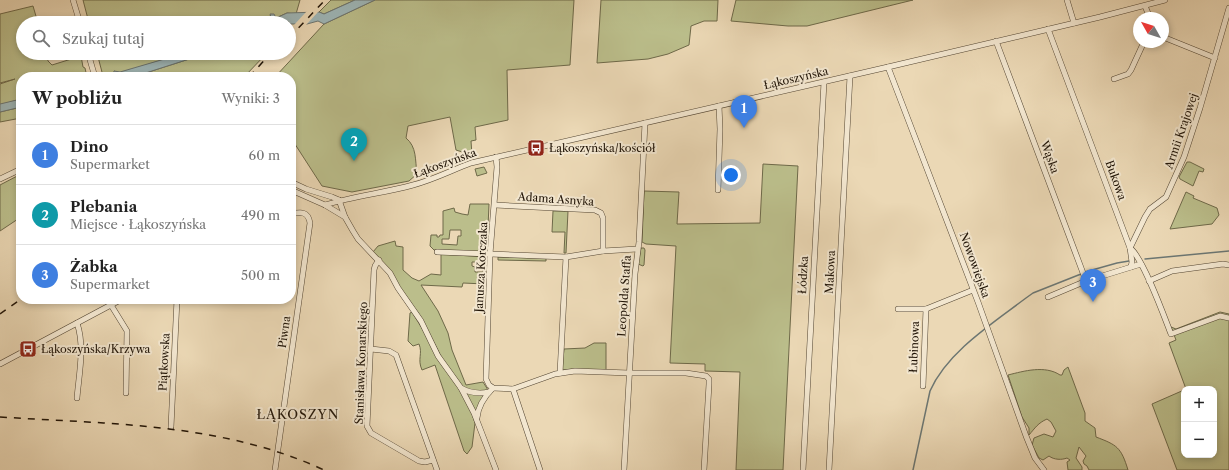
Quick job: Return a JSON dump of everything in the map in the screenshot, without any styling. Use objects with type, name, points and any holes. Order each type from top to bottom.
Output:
[{"type":"street","points":[[73,0],[78,16]]},
{"type":"street","points":[[1067,0],[1074,23]]},
{"type":"street","name":"Łąkoszyńska","points":[[325,204],[415,185],[471,163],[850,76],[1165,0]]},
{"type":"street","points":[[1145,6],[1148,12]]},
{"type":"street","name":"Armii Krajowej","points":[[1130,248],[1150,209],[1166,197],[1184,157],[1229,8]]},
{"type":"street","name":"Bukowa","points":[[1048,29],[1130,248],[1134,251],[1142,264],[1171,334],[1220,316],[1229,318]]},
{"type":"street","points":[[1169,39],[1215,58]]},
{"type":"street","name":"Wąska","points":[[996,41],[1086,281]]},
{"type":"street","points":[[1114,80],[1128,74],[1141,48]]},
{"type":"street","points":[[90,60],[93,72]]},
{"type":"street","name":"Nowowiejska","points":[[888,67],[973,290],[1026,436],[1035,458],[1044,470]]},
{"type":"street","name":"Makowa","points":[[829,470],[850,76]]},
{"type":"street","name":"Łódzka","points":[[803,470],[824,82]]},
{"type":"street","points":[[718,190],[720,129],[719,106]]},
{"type":"street","name":"Leopolda Staffa","points":[[624,470],[645,123]]},
{"type":"street","name":"Janusza Korczaka","points":[[491,390],[486,379],[490,254],[495,205],[497,167],[496,157]]},
{"type":"street","points":[[0,179],[16,171]]},
{"type":"street","name":"Łąkoszyńska","points":[[296,184],[306,189],[332,196],[339,200]]},
{"type":"street","points":[[296,192],[325,204],[345,217]]},
{"type":"street","points":[[339,200],[336,206],[339,213]]},
{"type":"street","points":[[339,200],[345,217],[358,239],[390,273],[398,288],[421,321],[438,356],[461,388],[474,413],[496,470]]},
{"type":"street","name":"Adama Asnyka","points":[[495,205],[595,210],[601,213],[603,218],[603,251]]},
{"type":"street","name":"Piwna","points":[[275,470],[310,223],[309,217],[306,213],[296,213]]},
{"type":"street","points":[[1130,248],[1132,262],[1131,267]]},
{"type":"street","points":[[437,252],[566,257],[603,251],[637,249]]},
{"type":"street","points":[[560,373],[566,257]]},
{"type":"street","name":"Stanisława Konarskiego","points":[[379,260],[374,270],[367,426],[371,433],[419,461],[425,462],[433,460]]},
{"type":"street","points":[[1048,297],[1086,281],[1107,276],[1142,264]]},
{"type":"street","points":[[1149,281],[1172,271],[1223,264],[1229,265]]},
{"type":"street","name":"Łubinowa","points":[[898,309],[926,309],[973,290]]},
{"type":"street","name":"Piątkowska","points":[[171,426],[177,304]]},
{"type":"street","points":[[0,364],[110,305],[127,331],[126,393]]},
{"type":"street","name":"Łubinowa","points":[[923,386],[926,309]]},
{"type":"street","points":[[77,323],[80,331],[81,344],[77,398]]},
{"type":"street","points":[[371,349],[389,350],[396,355],[437,470]]},
{"type":"street","points":[[461,388],[473,393],[481,394],[491,390],[513,390],[560,373],[575,371],[686,373],[706,376],[709,379],[709,384],[704,470]]},
{"type":"street","points":[[476,420],[480,405],[491,390]]},
{"type":"street","points":[[513,390],[540,470]]},
{"type":"green space","points":[[83,0],[300,0],[296,14],[287,13],[280,16],[87,16]]},
{"type":"green space","points":[[331,0],[355,0],[324,14],[319,12]]},
{"type":"green space","points":[[375,0],[574,0],[570,65],[507,70],[508,120],[475,127],[476,140],[471,141],[472,155],[456,150],[450,117],[408,126],[406,138],[414,150],[417,174],[409,181],[352,192],[322,186],[296,146],[296,72],[280,72],[291,60],[296,60],[296,54],[324,24]]},
{"type":"green space","points":[[601,0],[718,0],[717,21],[704,21],[691,26],[689,45],[668,54],[648,59],[597,63]]},
{"type":"green space","points":[[736,0],[913,0],[807,26],[788,26],[731,21]]},
{"type":"green space","points":[[33,6],[36,16],[16,16],[16,60],[48,60],[52,65],[68,60],[82,60],[86,72],[16,72],[16,100],[0,105],[0,84],[15,79],[0,83],[0,14]]},
{"type":"green space","points":[[99,60],[162,60],[123,72],[102,72]]},
{"type":"green space","points":[[186,60],[260,60],[249,72],[149,72]]},
{"type":"green space","points":[[16,108],[16,119],[0,122],[0,112]]},
{"type":"green space","points":[[1187,162],[1204,169],[1203,172],[1199,171],[1193,186],[1179,177]]},
{"type":"green space","points":[[763,164],[798,166],[783,470],[736,470],[740,372],[705,371],[705,364],[670,363],[676,246],[646,244],[642,242],[644,191],[679,192],[677,224],[760,223]]},
{"type":"green space","points":[[484,167],[487,173],[477,176],[475,169]]},
{"type":"green space","points":[[16,177],[16,220],[0,231],[0,185]]},
{"type":"green space","points":[[1186,192],[1194,196],[1193,198],[1217,208],[1219,215],[1212,224],[1170,229]]},
{"type":"green space","points":[[470,204],[489,204],[488,227],[490,227],[488,251],[434,250],[430,246],[431,235],[437,235],[437,237],[439,237],[440,235],[443,235],[443,211],[454,208],[455,212],[468,215]],"holes":[[[450,230],[461,230],[461,236],[458,236],[457,245],[442,244],[442,239],[449,239]]]},
{"type":"green space","points":[[553,211],[568,211],[566,253],[564,253],[565,232],[552,232]]},
{"type":"green space","points":[[395,241],[396,246],[403,247],[403,270],[412,278],[419,281],[431,274],[441,275],[441,254],[486,257],[485,284],[463,283],[462,287],[421,285],[438,311],[448,333],[452,350],[466,385],[483,382],[488,390],[476,414],[446,366],[423,321],[373,252],[378,246]],"holes":[[[472,262],[483,262],[483,272],[475,272],[475,267],[472,266]]]},
{"type":"green space","points":[[641,248],[644,248],[645,250],[643,266],[638,264]]},
{"type":"green space","points":[[498,257],[546,258],[546,261],[498,260]]},
{"type":"green space","points":[[412,312],[469,405],[475,423],[472,447],[467,454],[464,451],[435,365],[422,370],[419,344],[413,346],[408,341],[410,313]]},
{"type":"green space","points":[[1220,312],[1229,314],[1229,470],[1177,470],[1152,404],[1181,391],[1181,458],[1217,458],[1217,386],[1185,386],[1169,343],[1176,340],[1171,327],[1176,329]]},
{"type":"green space","points":[[594,343],[606,343],[606,370],[562,370],[564,349],[585,348]]},
{"type":"green space","points":[[1068,367],[1085,413],[1085,421],[1095,428],[1096,437],[1109,442],[1117,448],[1123,456],[1128,470],[1089,470],[1083,461],[1086,456],[1079,447],[1076,458],[1082,467],[1082,470],[1068,470],[1067,462],[1070,460],[1067,458],[1058,459],[1049,456],[1043,460],[1039,458],[1032,445],[1034,438],[1044,434],[1053,437],[1056,431],[1051,422],[1047,419],[1039,424],[1029,435],[1029,428],[1022,417],[1008,375],[1034,370],[1048,370],[1062,375],[1064,370]]},
{"type":"water","points":[[355,0],[375,0],[324,24],[318,21],[307,24],[296,24],[296,16],[280,16],[287,13],[319,12],[324,14]]},
{"type":"water","points":[[161,60],[186,60],[149,72],[120,72]]},
{"type":"water","points":[[16,100],[16,108],[0,112],[0,104]]},
{"type":"pier","points":[[307,11],[319,11],[305,26],[296,26],[296,23]]},
{"type":"waterway","points":[[1145,259],[1229,251]]},
{"type":"waterway","points":[[1085,272],[1129,261]]},
{"type":"waterway","points":[[913,470],[930,391],[938,377],[959,351],[986,328],[1033,293],[1081,274]]},
{"type":"railway","points":[[296,31],[325,0]]},
{"type":"railway","points":[[254,72],[265,60]]},
{"type":"railway","points":[[0,314],[16,303]]},
{"type":"railway","points":[[0,417],[124,424],[206,434],[246,443],[286,455],[324,470]]},
{"type":"place","name":"Dino","points":[[744,128]]},
{"type":"place","name":"Łąkoszyńska/kościół","points":[[536,148]]},
{"type":"place","name":"Plebania","points":[[354,161]]},
{"type":"place","name":"Żabka","points":[[1093,302]]},
{"type":"place","name":"Łąkoszyńska/Krzywa","points":[[28,349]]},
{"type":"district","name":"ŁĄKOSZYN","points":[[298,414]]}]
